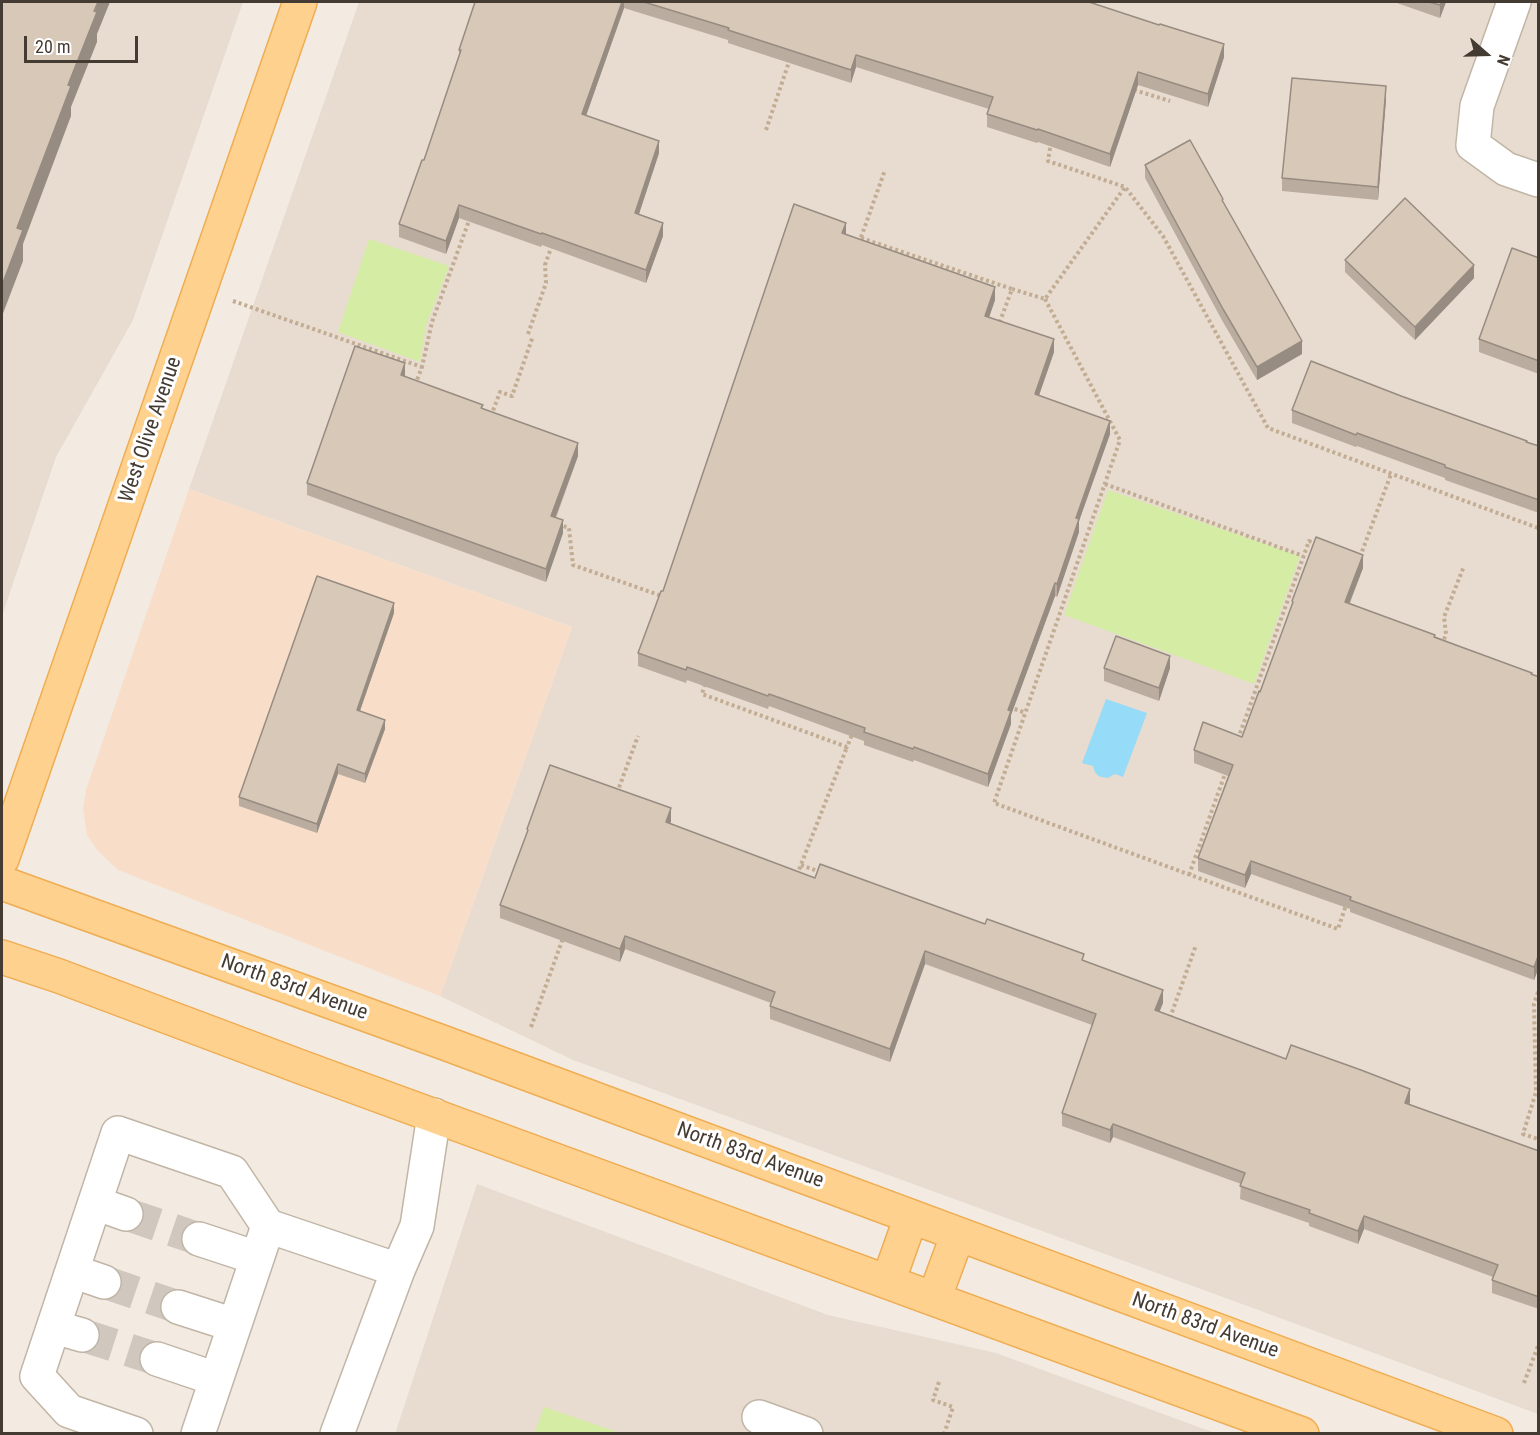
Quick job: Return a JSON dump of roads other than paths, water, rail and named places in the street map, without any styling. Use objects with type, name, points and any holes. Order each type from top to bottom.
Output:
[{"type":"main road","name":"West Olive Avenue","points":[[2,858],[300,2]]},
{"type":"main road","name":"North 83rd Avenue","points":[[2,883],[453,1046],[1497,1434]]},
{"type":"main road","points":[[2,957],[1302,1434]]},
{"type":"main road","points":[[888,1281],[911,1217]]},
{"type":"main road","points":[[934,1299],[958,1234]]},
{"type":"street","points":[[1514,2],[1477,106],[1473,145],[1506,169],[1539,180]]},
{"type":"street","points":[[337,1434],[398,1270],[417,1226],[434,1115]]},
{"type":"street","points":[[136,1434],[69,1411],[37,1376],[68,1331],[72,1271],[118,1133],[232,1172],[268,1226],[398,1270]]},
{"type":"street","points":[[95,1203],[126,1214]]},
{"type":"street","points":[[198,1434],[268,1226]]},
{"type":"street","points":[[199,1239],[257,1258]]},
{"type":"street","points":[[72,1271],[104,1282]]},
{"type":"street","points":[[178,1307],[234,1325]]},
{"type":"street","points":[[157,1359],[216,1379]]},
{"type":"street","points":[[759,1417],[806,1434]]},
{"type":"water","points":[[1106,699],[1147,713],[1123,777],[1115,774],[1108,778],[1102,777],[1096,773],[1093,766],[1082,763]]},
{"type":"tunnel","points":[[126,1214],[199,1239]]},
{"type":"tunnel","points":[[104,1282],[178,1307]]},
{"type":"tunnel","points":[[82,1335],[157,1359]]}]
